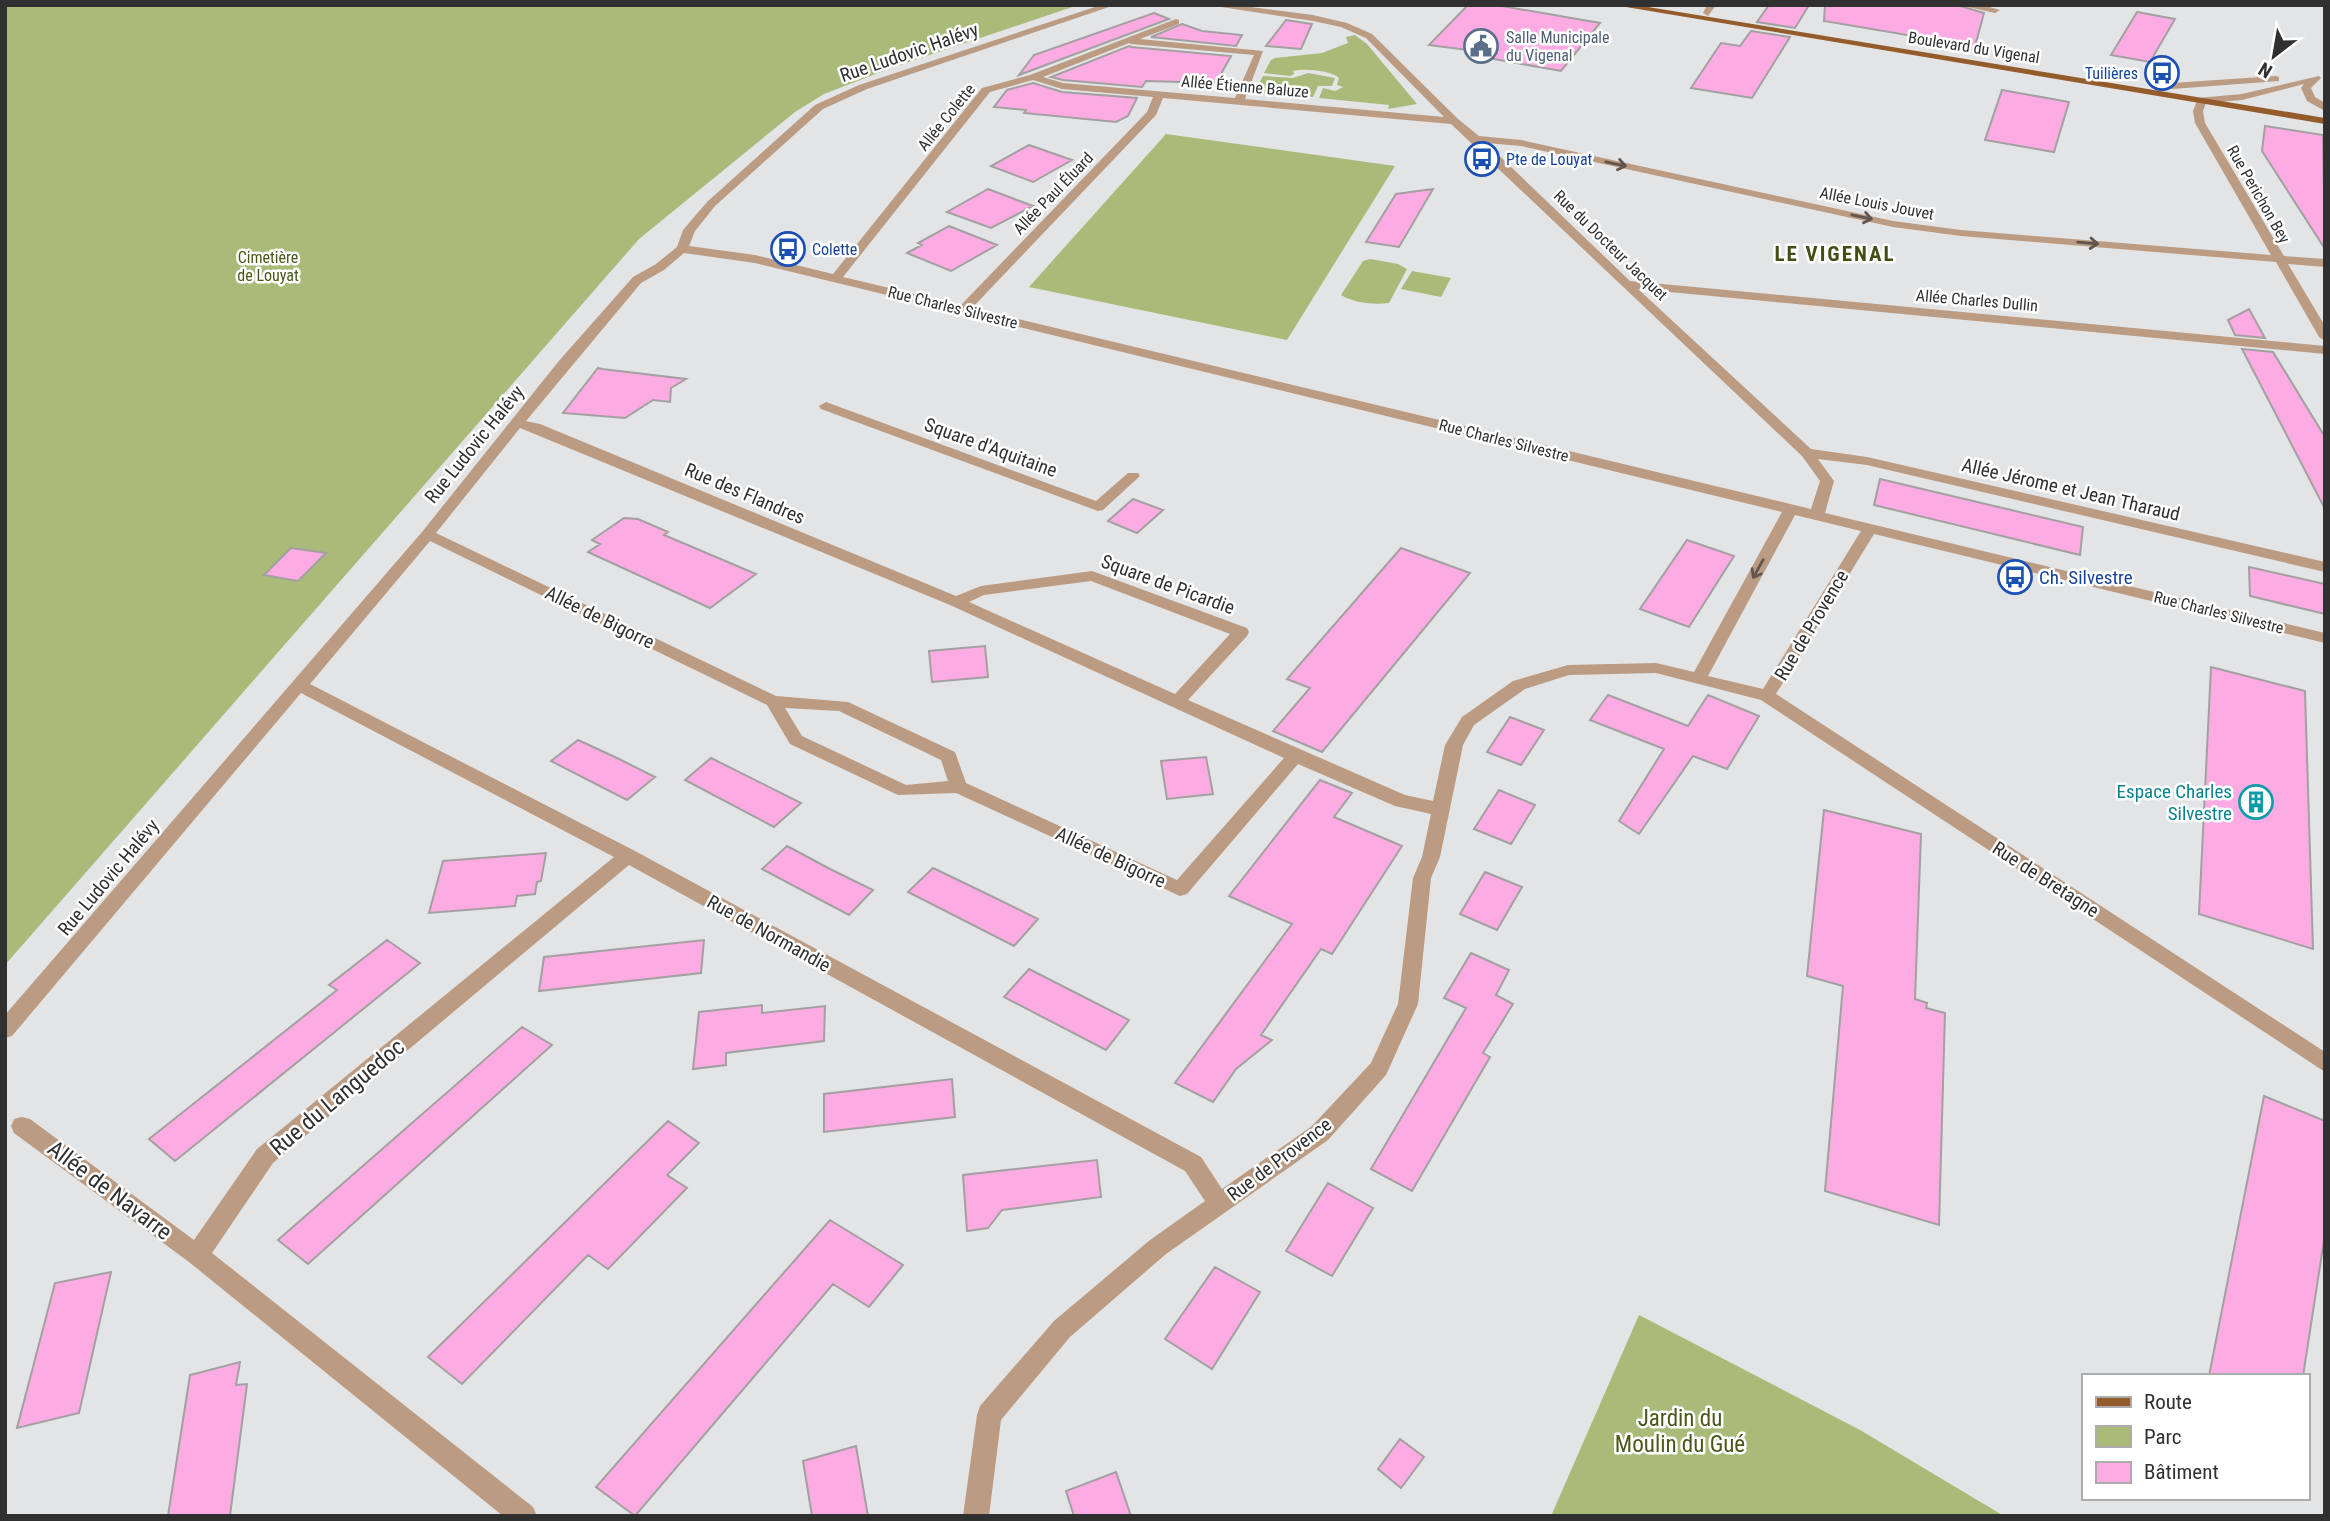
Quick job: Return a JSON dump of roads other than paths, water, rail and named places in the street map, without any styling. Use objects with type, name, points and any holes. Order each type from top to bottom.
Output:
[{"type":"main road","name":"Boulevard du Vigenal","points":[[1618,5],[2325,121]]},
{"type":"main road","name":"Boulevard du Vigenal","points":[[1662,5],[1710,9],[2325,110]]},
{"type":"street","name":"Rue Ludovic Halévy","points":[[5,1030],[427,536],[637,280],[660,267],[682,249],[689,230],[711,204],[819,107],[863,87],[1111,5]]},
{"type":"street","name":"Rue du Docteur Jacquet","points":[[1212,5],[1313,18],[1344,25],[1369,36],[1454,121],[1807,453],[1827,481],[1817,515]]},
{"type":"street","points":[[1963,5],[1995,10]]},
{"type":"street","name":"Allée Colette","points":[[836,278],[986,90],[1033,77],[1176,22]]},
{"type":"street","name":"Allée Colette","points":[[1127,41],[1260,53],[1239,102]]},
{"type":"street","name":"Allée Étienne Baluze","points":[[1033,77],[1062,86],[1454,121]]},
{"type":"street","points":[[2202,100],[2242,97],[2320,78]]},
{"type":"street","points":[[2172,86],[2320,78]]},
{"type":"street","points":[[2320,78],[2306,88],[2311,99],[2325,110]]},
{"type":"street","name":"Allée Paul Éluard","points":[[964,309],[1152,113],[1159,94]]},
{"type":"street","name":"Rue Perichon Bey","points":[[2202,100],[2198,111],[2200,123],[2325,337]]},
{"type":"street","name":"Allée Louis Jouvet","points":[[1476,139],[1521,143],[1893,224],[1975,234],[2325,263]]},
{"type":"street","name":"Rue Charles Silvestre","points":[[682,249],[724,253],[836,278],[2325,638]]},
{"type":"street","name":"Allée Charles Dullin","points":[[1626,284],[2325,350]]},
{"type":"street","name":"Square d'Aquitaine","points":[[826,406],[1098,507],[1133,476]]},
{"type":"street","name":"Rue des Flandres","points":[[518,423],[535,427],[956,602]]},
{"type":"street","name":"Allée Jérome et Jean Tharaud","points":[[1807,453],[1867,461],[2325,567]]},
{"type":"street","points":[[1698,679],[1791,509]]},
{"type":"street","name":"Rue de Provence","points":[[976,1516],[989,1416],[1062,1329],[1158,1247],[1320,1133],[1379,1069],[1408,1004],[1422,878],[1431,857],[1454,745],[1468,721],[1520,685],[1568,670],[1656,668],[1767,696],[1870,528]]},
{"type":"street","name":"Allée de Bigorre","points":[[427,536],[443,540],[773,701]]},
{"type":"street","name":"Square de Picardie","points":[[956,602],[981,590],[1092,576],[1241,632],[1177,702]]},
{"type":"street","points":[[956,602],[1295,756],[1401,801],[1439,809]]},
{"type":"street","name":"Rue de Normandie","points":[[299,685],[628,856],[1193,1164],[1219,1204]]},
{"type":"street","name":"Rue de Bretagne","points":[[1767,696],[2325,1063]]},
{"type":"street","points":[[773,701],[842,706],[949,756],[958,787],[904,791],[796,740],[773,701]]},
{"type":"street","name":"Allée de Bigorre","points":[[958,787],[1180,889],[1295,756]]},
{"type":"street","name":"Rue du Languedoc","points":[[197,1255],[265,1156],[628,856]]},
{"type":"street","name":"Allée de Navarre","points":[[22,1126],[197,1255]]},
{"type":"street","points":[[197,1255],[524,1516]]},
{"type":"place","name":"Salle Municipale du Vigenal","points":[[1481,46]]},
{"type":"place","name":"Tuilières","points":[[2162,73]]},
{"type":"place","name":"Pte de Louyat","points":[[1482,159]]},
{"type":"place","name":"Colette","points":[[788,249]]},
{"type":"place","name":"Ch. Silvestre","points":[[2015,577]]},
{"type":"place","name":"Espace Charles Silvestre","points":[[2256,802]]},
{"type":"district","name":"LE VIGENAL","points":[[1835,254]]},
{"type":"park label","name":"Cimetière de Louyat","points":[[268,266]]},
{"type":"park label","name":"Jardin du Moulin du Gué","points":[[1680,1431]]}]
